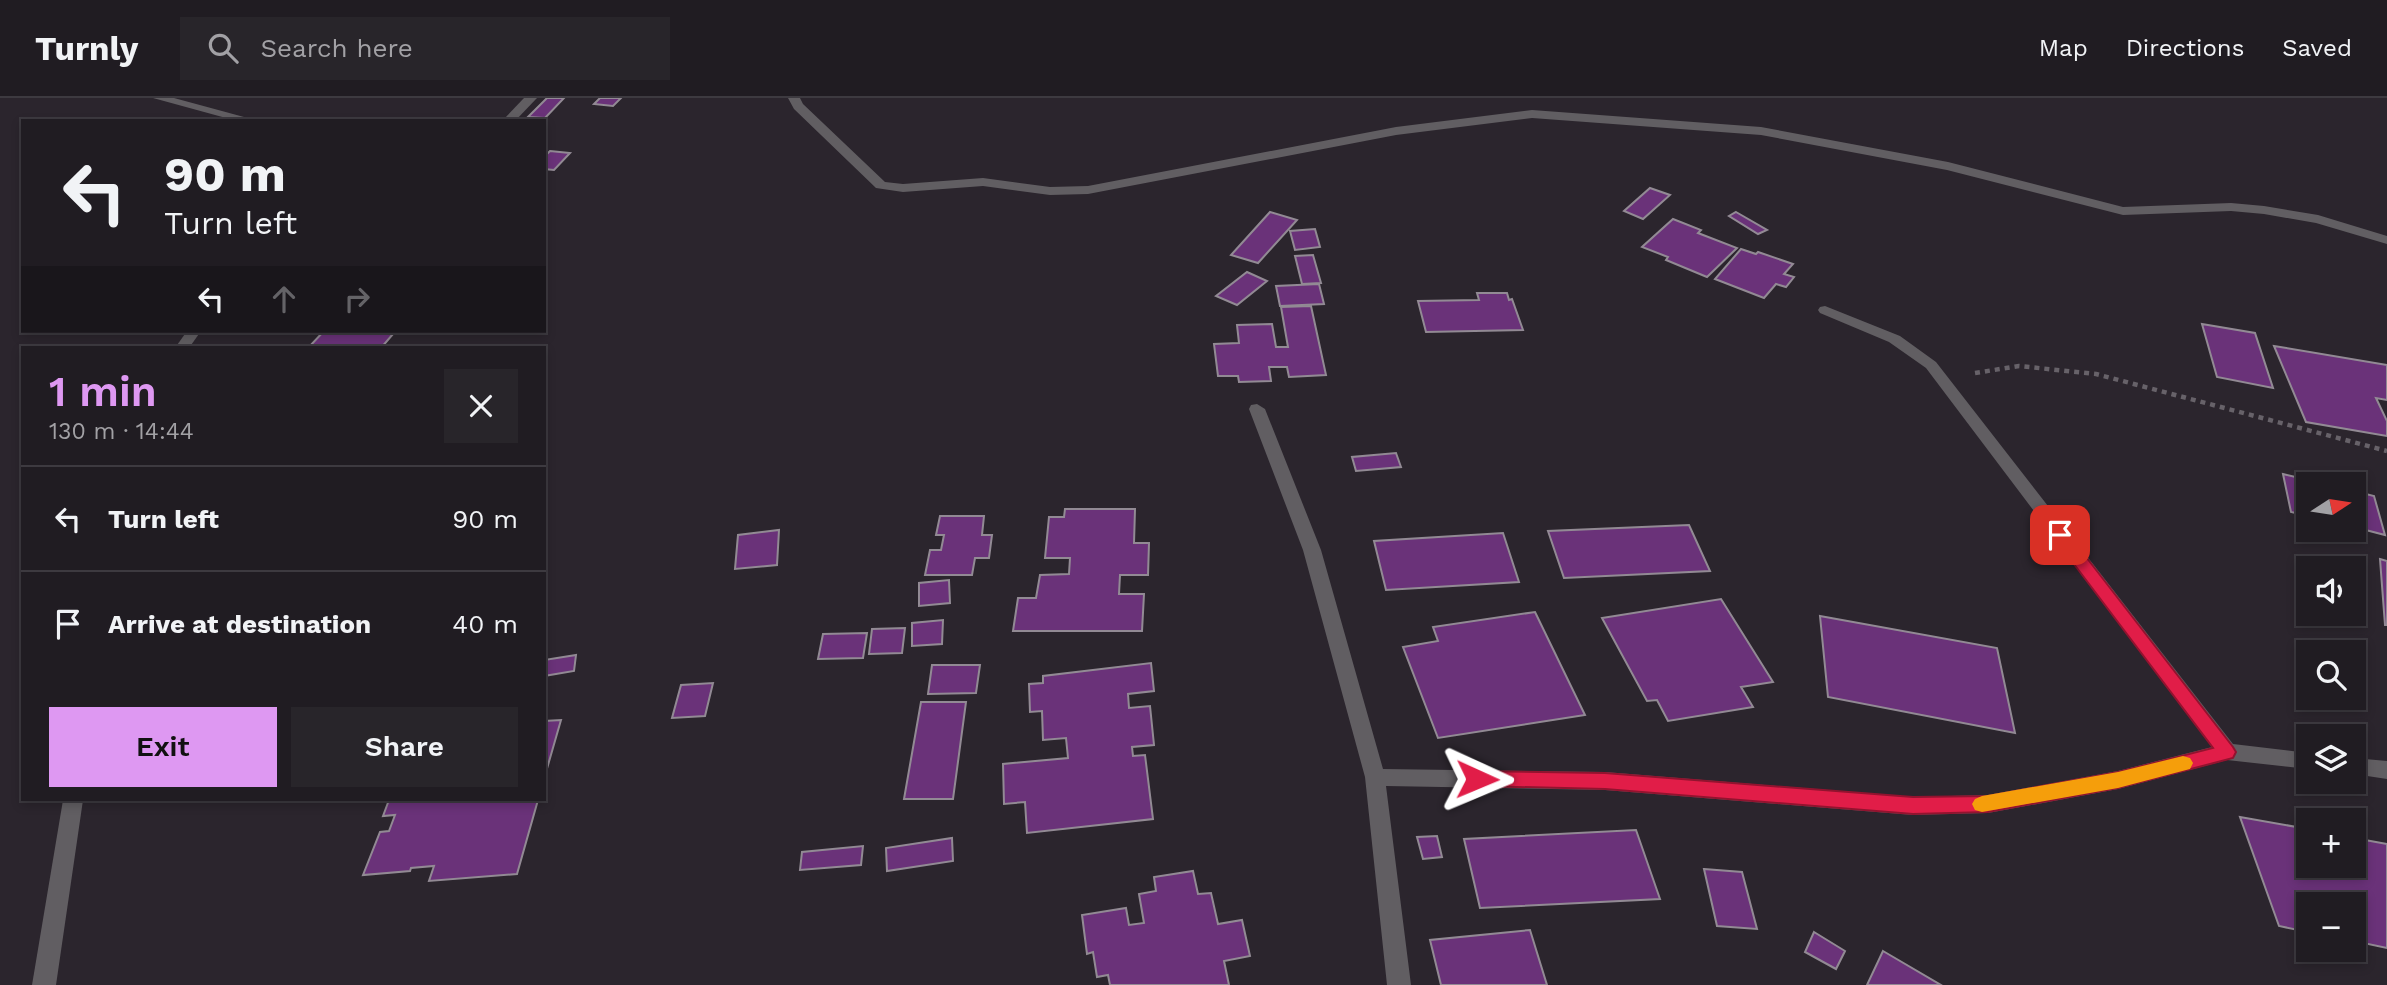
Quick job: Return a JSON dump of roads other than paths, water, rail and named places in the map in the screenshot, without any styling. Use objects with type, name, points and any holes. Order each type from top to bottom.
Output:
[{"type":"street","points":[[159,98],[245,119]]},
{"type":"street","points":[[510,119],[531,98]]},
{"type":"street","points":[[793,98],[798,106],[881,185],[903,188],[983,182],[1050,191],[1088,190],[1396,131],[1532,114],[1760,131],[1948,166],[2123,211],[2151,213],[2225,208],[2275,211],[2311,218],[2387,240]]},
{"type":"street","points":[[1825,310],[1887,335],[1916,351],[1944,383],[2227,752]]},
{"type":"street","points":[[1257,409],[1312,550],[1375,777],[1399,985]]},
{"type":"street","points":[[1375,777],[1605,781],[1913,806],[1988,804],[2118,780],[2227,752],[2296,760]]},
{"type":"street","points":[[2366,767],[2387,770]]},
{"type":"street","points":[[44,985],[73,801]]}]
